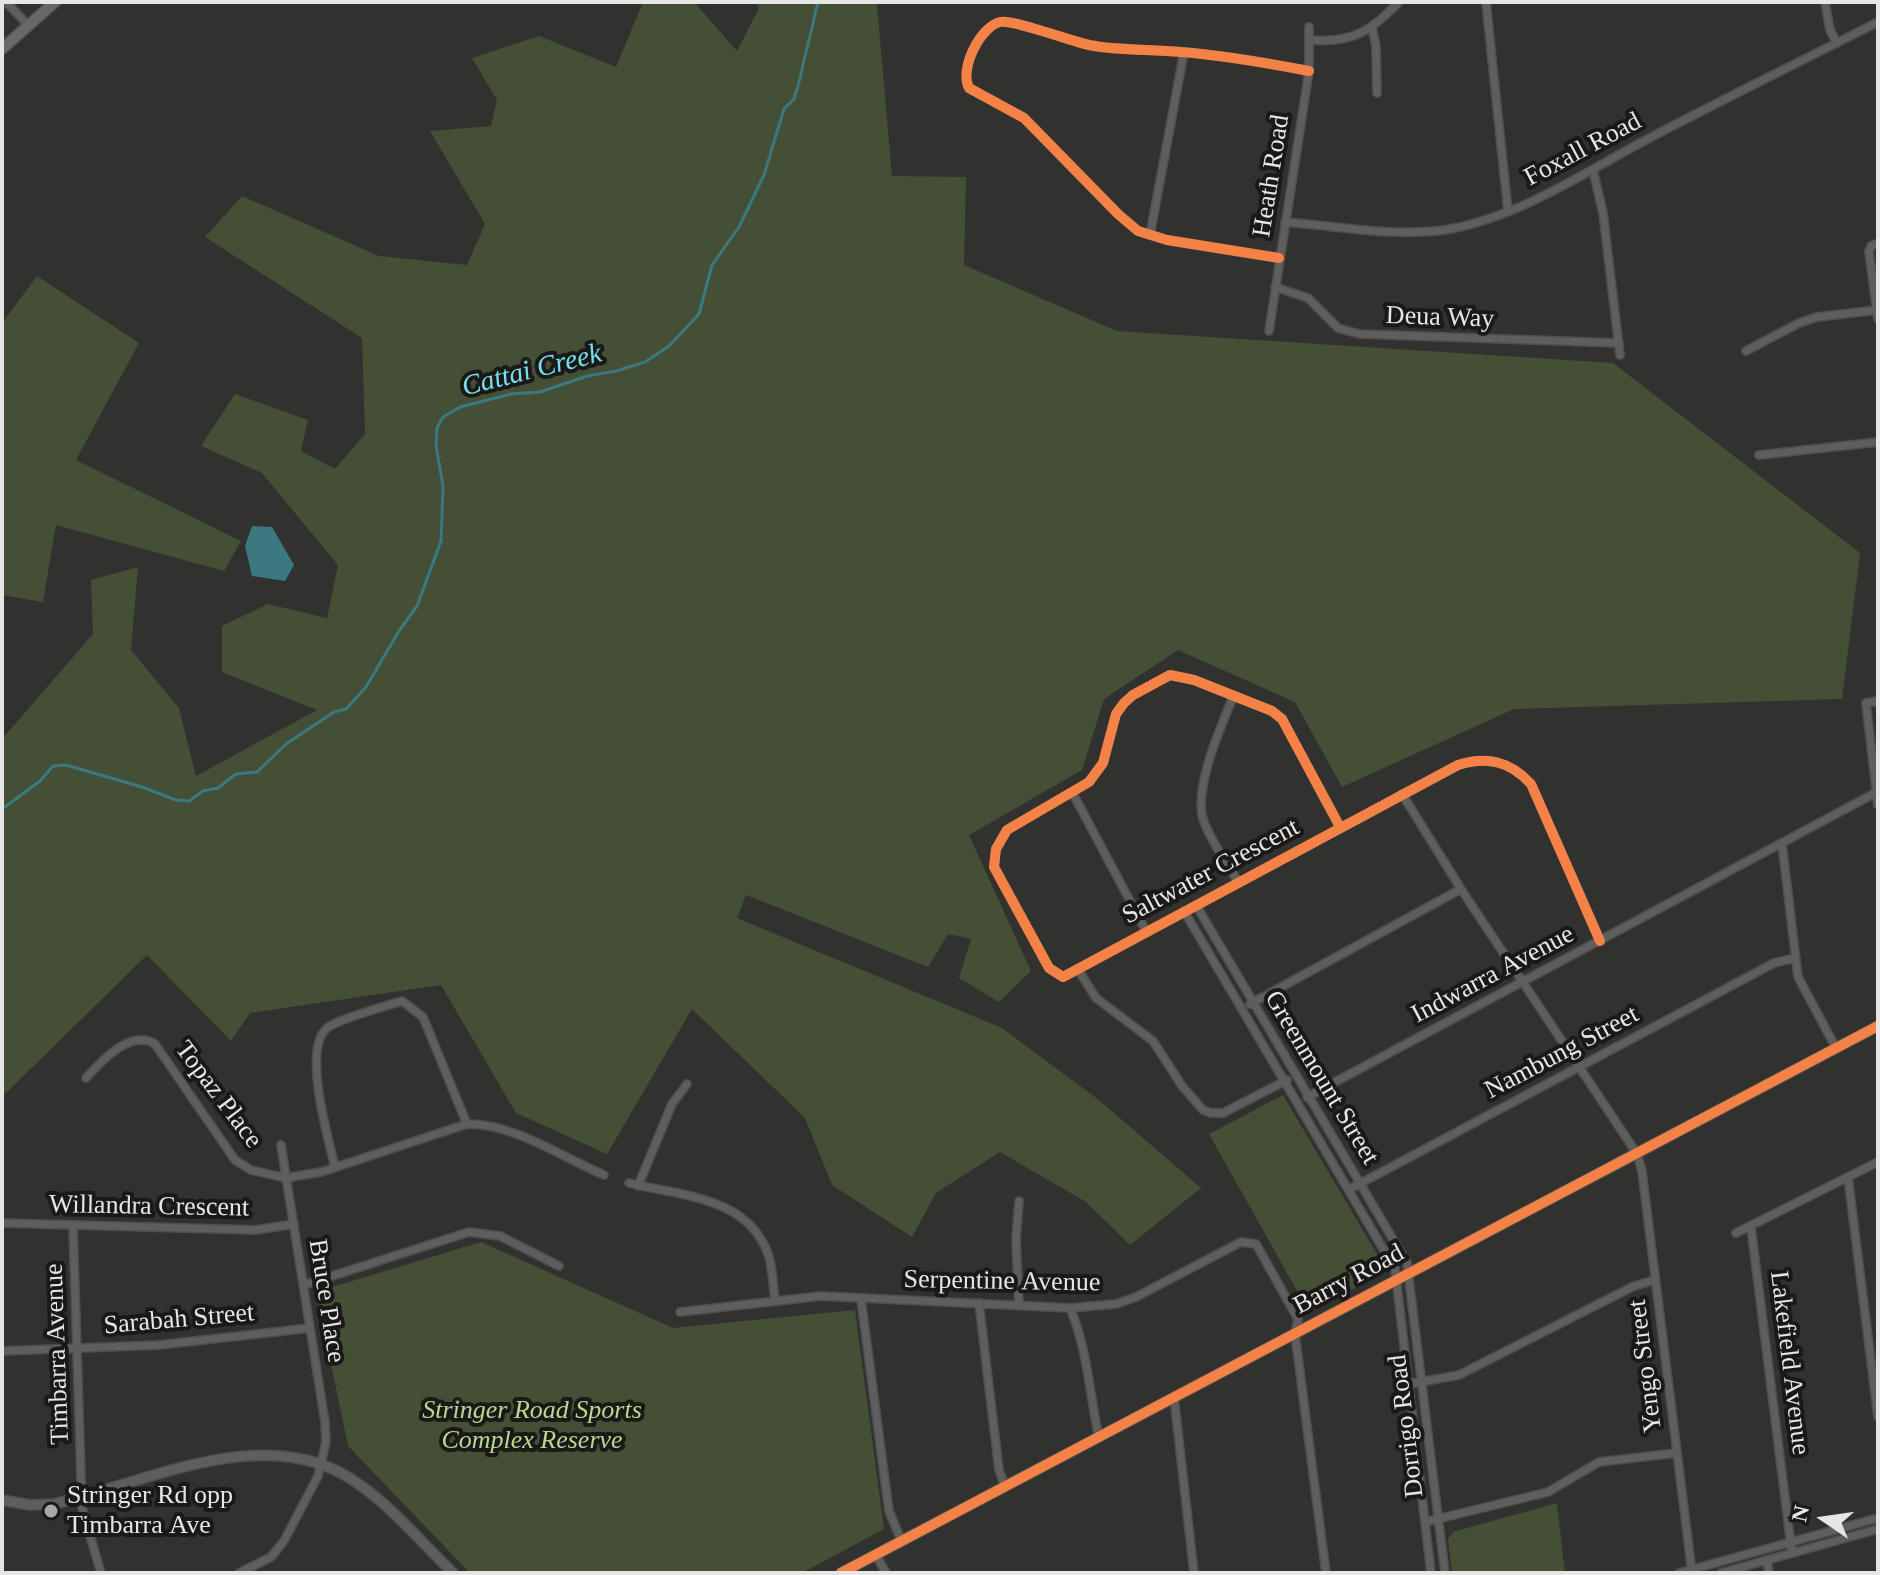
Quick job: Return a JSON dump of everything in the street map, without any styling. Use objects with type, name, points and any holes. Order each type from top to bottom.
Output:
[{"type":"main road","points":[[2,49],[55,2]]},
{"type":"street","points":[[6,2],[30,27]]},
{"type":"street","points":[[1311,40],[1339,40],[1372,28],[1399,2]]},
{"type":"street","points":[[1486,2],[1508,211]]},
{"type":"street","points":[[1825,2],[1830,30],[1837,43]]},
{"type":"street","points":[[1279,258],[1138,231],[1024,118],[969,88],[966,73],[973,51],[991,25],[1006,21],[1090,45],[1184,52],[1309,71]]},
{"type":"street","name":"Foxall Road","points":[[1285,222],[1418,232],[1476,223],[1593,170],[1641,142],[1878,22]]},
{"type":"street","name":"Heath Road","points":[[1269,331],[1309,71],[1309,27]]},
{"type":"street","points":[[1372,28],[1376,46],[1377,93]]},
{"type":"street","points":[[1150,235],[1184,52]]},
{"type":"street","points":[[1593,170],[1603,213],[1620,355]]},
{"type":"street","points":[[1746,351],[1817,317],[1877,315],[1869,252],[1877,243]]},
{"type":"street","name":"Deua Way","points":[[1275,287],[1308,298],[1338,328],[1359,334],[1619,343]]},
{"type":"street","points":[[1759,455],[1878,442]]},
{"type":"street","points":[[1146,931],[1072,792],[1099,772],[1116,714],[1133,695],[1170,675],[1182,676],[1234,695],[1272,711],[1282,719],[1340,827]]},
{"type":"street","points":[[1234,695],[1202,787],[1200,806],[1204,822],[1238,882]]},
{"type":"street","points":[[1878,701],[1866,703],[1878,805]]},
{"type":"street","name":"Saltwater Crescent","points":[[1072,792],[1007,830],[996,849],[994,867],[1049,968],[1058,976],[1079,971],[1146,931],[1340,827],[1458,765],[1474,760],[1492,760],[1515,769],[1531,784],[1600,941]]},
{"type":"street","name":"Indwarra Avenue","points":[[1298,1101],[1877,792]]},
{"type":"street","points":[[1402,794],[1461,889],[1637,1154]]},
{"type":"street","points":[[1782,844],[1795,958],[1801,984],[1836,1048]]},
{"type":"street","points":[[1240,1009],[1461,889]]},
{"type":"street","name":"Greenmount Street","points":[[1196,905],[1362,1183],[1407,1263],[1408,1274]]},
{"type":"street","name":"Greenmount Street","points":[[1184,911],[1350,1189],[1395,1269],[1397,1279]]},
{"type":"street","name":"Nambung Street","points":[[1350,1189],[1774,963],[1795,958]]},
{"type":"street","points":[[1079,971],[1096,998],[1153,1041],[1182,1086],[1203,1110],[1223,1113],[1296,1076]]},
{"type":"street","points":[[335,1167],[319,1103],[317,1043],[327,1026],[402,1001],[423,1017],[467,1124]]},
{"type":"street","name":"Barry Road","points":[[841,1573],[1878,1026]]},
{"type":"street","name":"Topaz Place","points":[[86,1078],[130,1041],[148,1040],[155,1044],[235,1160],[251,1170],[286,1178]]},
{"type":"street","points":[[638,1186],[672,1104],[687,1084]]},
{"type":"street","points":[[286,1178],[335,1167],[467,1124],[496,1126],[604,1175]]},
{"type":"street","name":"Bruce Place","points":[[239,1573],[278,1551],[318,1476],[326,1434],[281,1145]]},
{"type":"street","name":"Yengo Street","points":[[1637,1154],[1642,1171],[1691,1571]]},
{"type":"street","points":[[1736,1233],[1878,1162]]},
{"type":"street","points":[[1848,1177],[1878,1417]]},
{"type":"street","points":[[629,1183],[709,1200],[727,1207],[746,1220],[769,1257],[775,1300]]},
{"type":"street","points":[[1019,1201],[1016,1239],[1019,1306]]},
{"type":"street","name":"Willandra Crescent","points":[[2,1223],[256,1230],[294,1224]]},
{"type":"street","name":"Timbarra Avenue","points":[[73,1226],[82,1508],[101,1573]]},
{"type":"street","name":"Lakefield Avenue","points":[[1751,1227],[1792,1553]]},
{"type":"street","points":[[304,1285],[469,1232],[500,1236],[559,1266]]},
{"type":"street","name":"Serpentine Avenue","points":[[680,1312],[821,1296],[1070,1308],[1116,1304],[1136,1297],[1241,1242],[1256,1244],[1263,1253],[1298,1319],[1295,1334]]},
{"type":"street","name":"Dorrigo Road","points":[[1408,1274],[1445,1573]]},
{"type":"street","name":"Dorrigo Road","points":[[1397,1279],[1431,1573]]},
{"type":"street","points":[[1409,1384],[1459,1375],[1634,1286],[1655,1280]]},
{"type":"street","points":[[861,1299],[889,1511],[902,1542]]},
{"type":"street","points":[[979,1303],[999,1470],[1005,1486]]},
{"type":"street","points":[[1070,1308],[1089,1370],[1099,1437]]},
{"type":"street","name":"Sarabah Street","points":[[2,1351],[159,1345],[310,1328]]},
{"type":"street","points":[[1295,1334],[1326,1573]]},
{"type":"street","points":[[1174,1397],[1194,1573]]},
{"type":"street","points":[[1425,1522],[1548,1492],[1599,1462],[1676,1453]]},
{"type":"street","points":[[2,1500],[30,1505],[54,1504],[233,1457],[275,1454],[321,1463],[347,1477],[371,1494],[453,1573]]},
{"type":"street","points":[[1679,1573],[1878,1518]]},
{"type":"street","points":[[1721,1573],[1878,1529]]},
{"type":"street","points":[[876,1555],[886,1573]]},
{"type":"street","points":[[1767,1560],[1769,1573]]},
{"type":"green space","points":[[643,2],[694,2],[737,51],[759,8],[755,2],[880,2],[877,5],[892,176],[966,177],[964,265],[1117,331],[1613,363],[1860,553],[1842,699],[1514,709],[1342,787],[1295,702],[1178,650],[1104,699],[1082,770],[969,835],[1031,971],[999,1002],[959,978],[971,939],[948,934],[928,967],[746,895],[737,918],[1002,1028],[1099,1100],[1201,1188],[1130,1245],[1086,1202],[1000,1152],[936,1193],[912,1237],[832,1185],[805,1118],[692,1009],[607,1154],[516,1113],[441,985],[250,1013],[231,1041],[147,955],[5,1094],[2,1093],[2,739],[93,634],[91,580],[138,567],[131,650],[179,708],[196,776],[317,710],[222,672],[222,626],[268,604],[327,618],[338,565],[262,473],[201,446],[235,394],[308,420],[301,451],[335,469],[365,434],[362,338],[205,237],[242,196],[379,256],[467,265],[485,224],[430,131],[491,126],[497,100],[472,58],[539,36],[616,67]]},
{"type":"green space","points":[[37,276],[139,343],[76,460],[241,541],[224,571],[56,525],[43,602],[2,595],[2,323]]},
{"type":"green space","points":[[1283,1095],[1387,1271],[1309,1312],[1209,1134]]},
{"type":"green space","name":"Stringer Road Sports Complex Reserve","points":[[481,1242],[673,1328],[855,1310],[884,1529],[802,1573],[470,1573],[348,1446],[316,1292]]},
{"type":"green space","points":[[1557,1503],[1565,1573],[1452,1573],[1448,1539],[1453,1532]]},
{"type":"water","points":[[252,526],[272,527],[294,565],[285,581],[252,576],[245,546]]},
{"type":"waterway","name":"Cattai Creek","points":[[2,809],[40,781],[53,766],[66,765],[176,800],[189,801],[203,791],[218,788],[236,774],[257,772],[286,744],[334,712],[346,709],[366,687],[417,606],[441,541],[443,486],[436,446],[437,428],[443,417],[460,407],[511,394],[540,392],[587,376],[645,362],[669,346],[699,314],[712,265],[739,227],[764,175],[784,109],[794,99],[818,2]]},
{"type":"cycle path","points":[[1279,258],[1167,240],[1138,231],[1024,118],[969,88],[967,70],[973,50],[985,32],[993,25],[1007,22],[1100,47],[1213,55],[1309,71]]},
{"type":"cycle path","points":[[1340,827],[1282,719],[1272,711],[1194,680],[1170,675],[1124,703],[1116,714],[1103,763],[1089,782],[1007,830],[996,849],[994,867],[1049,968],[1063,977],[1458,765],[1479,761],[1498,762],[1515,770],[1531,784],[1600,941]]},
{"type":"cycle path","points":[[841,1573],[1878,1026]]},
{"type":"place","name":"Stringer Rd opp Timbarra Ave","points":[[51,1511]]}]
